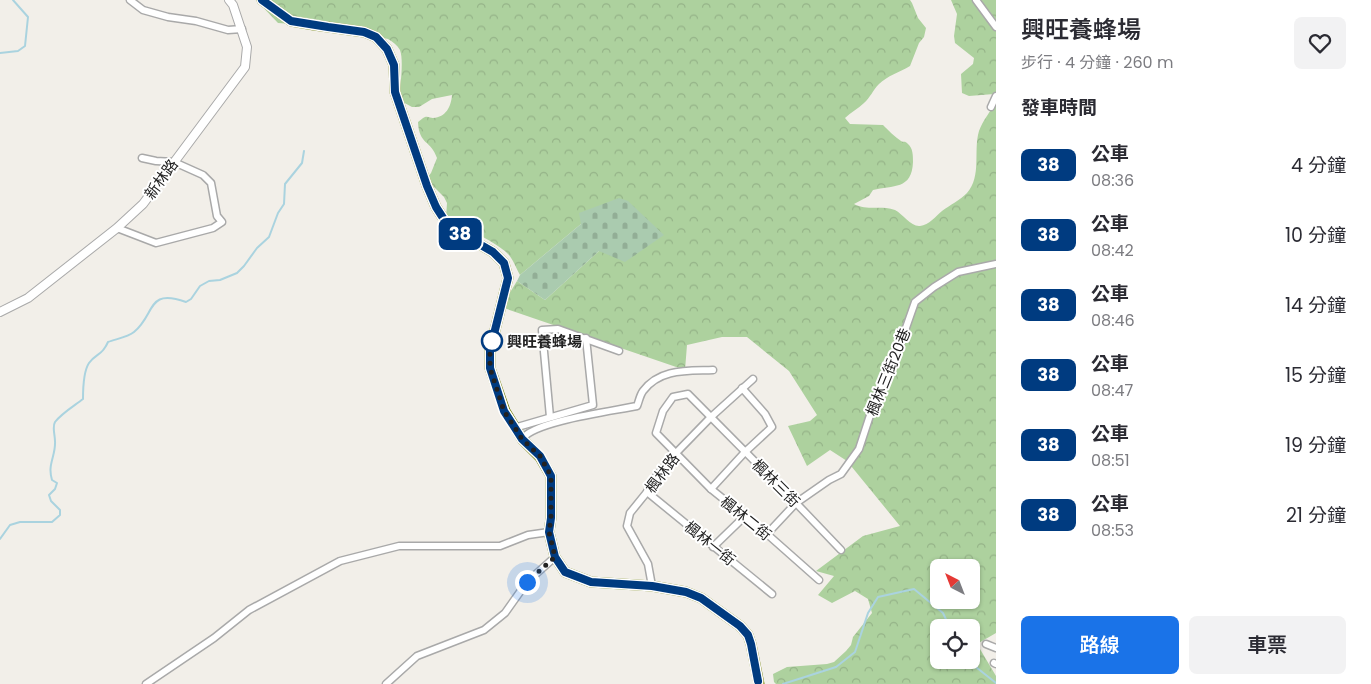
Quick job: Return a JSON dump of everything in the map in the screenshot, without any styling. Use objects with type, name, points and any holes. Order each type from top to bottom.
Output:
[{"type":"main road","points":[[262,0],[291,21],[364,32],[376,37],[387,49],[394,65],[395,92],[436,207],[445,221],[455,230],[493,252],[504,263],[508,278],[490,350],[490,368],[504,411],[522,439],[540,456],[551,476],[549,532],[555,557],[565,572],[591,582],[652,586],[686,592],[701,598],[740,626],[748,635],[759,682]]},
{"type":"street","points":[[130,0],[143,10],[168,17],[196,21],[228,30],[242,29]]},
{"type":"street","name":"新林路","points":[[0,312],[28,298],[117,228],[142,204],[245,67],[247,47],[233,5],[229,0]]},
{"type":"street","points":[[976,0],[996,27]]},
{"type":"street","points":[[991,107],[996,96]]},
{"type":"street","points":[[117,228],[156,243],[213,228],[222,222],[217,216],[211,183],[203,175],[174,162],[142,158]]},
{"type":"street","name":"楓林三街20巷","points":[[767,534],[796,503],[841,474],[859,449],[876,397],[894,362],[915,302],[958,272],[996,264]]},
{"type":"street","points":[[550,417],[542,330],[558,328],[620,350]]},
{"type":"street","points":[[514,428],[593,405],[586,338]]},
{"type":"street","points":[[522,439],[526,434],[554,422],[637,406],[642,392],[655,380],[670,372],[714,370]]},
{"type":"street","name":"楓林路","points":[[652,586],[648,564],[627,526],[630,514],[647,492],[650,484],[676,454],[711,417],[753,379]]},
{"type":"street","points":[[711,489],[772,427],[765,414],[742,388]]},
{"type":"street","name":"楓林三街","points":[[676,454],[656,433],[663,411],[673,397],[688,394],[840,550]]},
{"type":"street","name":"楓林二街","points":[[676,454],[711,489],[767,534],[819,580]]},
{"type":"street","name":"楓林一街","points":[[647,492],[772,594]]},
{"type":"street","points":[[713,546],[745,516]]},
{"type":"street","points":[[146,684],[214,638],[249,610],[340,561],[399,546],[500,546],[528,535],[549,532]]},
{"type":"street","points":[[386,684],[417,656],[484,630],[504,613],[527,582],[555,557]]},
{"type":"street","points":[[986,644],[996,648]]},
{"type":"green space","points":[[256,0],[910,0],[918,18],[926,28],[924,37],[919,43],[910,66],[882,81],[866,101],[845,118],[850,124],[883,125],[901,141],[907,143],[912,152],[912,171],[905,182],[900,185],[873,190],[869,196],[854,204],[864,207],[895,210],[917,226],[929,222],[964,196],[972,186],[976,171],[979,131],[996,101],[996,633],[980,642],[980,619],[930,619],[930,669],[980,669],[980,649],[996,676],[996,684],[776,684],[773,674],[787,667],[834,662],[851,645],[853,637],[872,613],[868,599],[855,591],[832,603],[818,595],[834,576],[816,571],[863,536],[900,526],[847,461],[830,450],[807,466],[788,426],[810,421],[817,415],[789,371],[747,337],[722,337],[687,345],[685,370],[501,307],[517,281],[545,300],[599,251],[581,224],[520,275],[511,258],[502,249],[480,236],[457,227],[446,218],[447,203],[444,197],[426,179],[431,173],[437,158],[435,152],[423,139],[418,122],[425,117],[441,116],[447,111],[452,95],[432,99],[419,107],[412,107],[399,100],[402,61],[400,50],[393,42],[388,39],[314,22],[278,23]]},
{"type":"green space","points":[[951,0],[996,0],[996,99],[994,94],[969,96],[962,93],[961,74],[973,64],[974,58],[955,43],[957,14]]},
{"type":"green space","points":[[619,198],[628,201],[664,235],[625,262],[599,251],[545,300],[517,281],[520,275],[581,224],[579,213]]},
{"type":"waterway","points":[[0,53],[18,51],[25,46],[28,17],[13,0]]},
{"type":"waterway","points":[[0,539],[10,525],[20,522],[52,522],[60,515],[60,510],[51,501],[49,495],[55,489],[57,483],[52,480],[50,469],[55,446],[54,424],[83,399],[84,376],[89,363],[103,350],[108,342],[134,332],[141,325],[153,305],[158,301],[164,298],[186,302],[191,299],[200,286],[209,281],[220,280],[237,273],[257,248],[269,237],[278,213],[284,204],[285,184],[302,163],[304,151]]},
{"type":"waterway","points":[[783,684],[836,667],[855,652],[868,613],[878,597],[914,589],[943,613],[946,619]]},
{"type":"waterway","points":[[978,669],[996,683]]},
{"type":"bus line","name":"38","points":[[262,0],[291,21],[364,32],[376,37],[387,49],[394,65],[395,92],[436,207],[445,221],[455,230],[493,252],[504,263],[508,278],[490,350],[490,368],[504,411],[522,439],[540,456],[551,476],[552,500],[549,532],[555,557],[565,572],[591,582],[652,586],[686,592],[701,598],[727,615],[748,635],[758,681]]},
{"type":"place","name":"興旺養蜂場","points":[[492,341]]},
{"type":"route","points":[[492,341],[493,339],[490,350],[490,368],[504,411],[522,439],[540,456],[551,476],[552,500],[549,532],[555,557],[527,582]]}]
